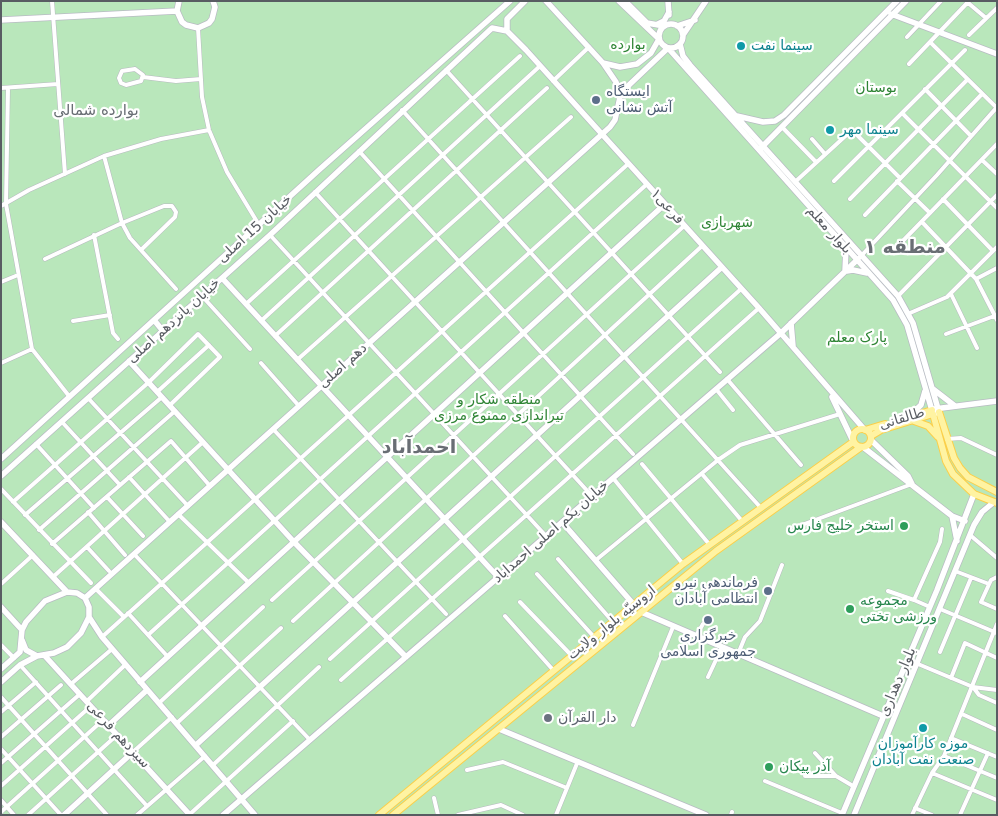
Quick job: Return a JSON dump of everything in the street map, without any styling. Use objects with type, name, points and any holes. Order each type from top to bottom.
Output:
[{"type":"main road","points":[[179,1],[177,11],[182,22],[192,28],[204,26],[212,19],[215,7],[213,1]]},
{"type":"main road","name":"خیابان 15 اصلی","points":[[3,457],[320,169],[510,1]]},
{"type":"main road","points":[[504,30],[508,19],[526,1]]},
{"type":"main road","points":[[546,1],[603,63],[616,82],[620,97]]},
{"type":"main road","points":[[619,1],[668,48]]},
{"type":"main road","points":[[625,1],[641,19],[652,24],[670,25],[695,20]]},
{"type":"main road","points":[[668,1],[670,25],[683,35]]},
{"type":"main road","points":[[620,97],[629,85],[668,48],[680,44],[683,35],[695,20],[706,1]]},
{"type":"main road","points":[[758,151],[890,13],[897,1]]},
{"type":"main road","points":[[735,116],[763,122],[775,121],[784,115],[890,13],[906,1]]},
{"type":"main road","points":[[1,20],[54,19],[177,11]]},
{"type":"main road","points":[[652,24],[664,21],[669,12]]},
{"type":"main road","points":[[890,13],[997,54]]},
{"type":"main road","points":[[603,63],[620,67],[637,64],[651,53],[659,40],[660,31],[670,25]]},
{"type":"main road","name":"خیابان پانزدهم اصلی","points":[[1,476],[270,235],[330,177],[492,28],[504,30]]},
{"type":"main road","name":"فرعی۱","points":[[504,30],[554,81],[759,308],[829,391]]},
{"type":"main road","name":"بلوار معلم","points":[[680,44],[683,56],[690,65],[795,182],[859,258],[898,296],[910,313],[932,389],[935,411]]},
{"type":"main road","name":"بلوار معلم","points":[[668,48],[846,248],[859,258],[869,274],[893,300],[904,316],[925,388],[944,440],[946,461],[953,474],[974,494],[996,502]]},
{"type":"main road","name":"دهم اصلی","points":[[85,598],[602,134],[615,120],[620,97]]},
{"type":"main road","points":[[320,169],[327,172],[330,177]]},
{"type":"main road","points":[[140,682],[665,204]]},
{"type":"main road","points":[[846,248],[847,260],[845,271],[861,270],[869,274]]},
{"type":"main road","name":"خیابان یکم اصلی احمداباد","points":[[223,815],[781,333],[859,258]]},
{"type":"main road","points":[[196,745],[722,267]]},
{"type":"main road","points":[[222,278],[498,577]]},
{"type":"main road","points":[[154,320],[163,331]]},
{"type":"main road","points":[[791,323],[792,341],[795,350]]},
{"type":"main road","points":[[129,361],[294,542],[406,657]]},
{"type":"main road","points":[[925,388],[921,405],[909,419],[928,426],[944,440]]},
{"type":"main road","points":[[932,389],[955,406]]},
{"type":"main road","points":[[829,391],[853,440],[952,516],[965,521]]},
{"type":"main road","points":[[829,391],[908,476],[912,484]]},
{"type":"main road","points":[[935,411],[955,406],[997,401]]},
{"type":"main road","name":"طالقانی","points":[[865,430],[935,411]]},
{"type":"main road","name":"طالقانی","points":[[862,447],[881,430],[909,419]]},
{"type":"main road","name":"اروسیّه بلوار ولایت","points":[[382,814],[613,622],[635,606],[683,564],[853,440],[856,431],[865,430]]},
{"type":"main road","name":"بلوار معلم","points":[[944,440],[960,468],[968,477],[985,488],[997,492]]},
{"type":"main road","name":"اروسیّه بلوار ولایت","points":[[393,815],[706,558],[862,447]]},
{"type":"main road","points":[[3,457],[15,465]]},
{"type":"main road","points":[[974,494],[985,488]]},
{"type":"main road","name":"بلوار دهداری","points":[[842,814],[930,607],[974,494]]},
{"type":"main road","name":"بلوار دهداری","points":[[854,815],[970,535],[982,512],[996,502]]},
{"type":"main road","points":[[952,516],[957,541]]},
{"type":"main road","points":[[1,522],[67,592]]},
{"type":"main road","points":[[562,522],[635,606]]},
{"type":"main road","points":[[709,544],[716,551]]},
{"type":"main road","points":[[701,551],[705,553],[706,558]]},
{"type":"main road","points":[[937,590],[946,594]]},
{"type":"main road","points":[[1,669],[20,652],[22,630],[30,615],[44,601],[67,592],[77,593],[85,598],[90,607],[89,617],[81,632],[72,642],[61,650],[45,656],[37,656],[20,665],[1,682]]},
{"type":"main road","points":[[2,610],[22,630]]},
{"type":"main road","points":[[641,612],[883,716]]},
{"type":"main road","points":[[89,617],[112,649],[255,815]]},
{"type":"main road","points":[[22,640],[26,650],[37,656]]},
{"type":"main road","name":"سیزدهم فرعی","points":[[45,656],[190,815]]},
{"type":"main road","points":[[564,663],[566,668],[570,670]]},
{"type":"main road","points":[[552,673],[556,682]]},
{"type":"main road","points":[[109,725],[147,690]]},
{"type":"main road","points":[[499,729],[706,815]]},
{"type":"main road","points":[[63,815],[133,752]]},
{"type":"main road","points":[[862,766],[872,770]]},
{"type":"main road","points":[[856,778],[867,783]]},
{"type":"street","points":[[52,1],[65,174]]},
{"type":"street","points":[[907,37],[941,1]]},
{"type":"street","points":[[909,64],[968,2],[986,18]]},
{"type":"street","points":[[969,35],[997,8]]},
{"type":"street","points":[[198,28],[201,79],[209,130],[227,172],[259,226]]},
{"type":"street","points":[[859,258],[950,161],[997,107],[930,42]]},
{"type":"street","points":[[554,81],[589,47]]},
{"type":"street","points":[[834,181],[965,50]]},
{"type":"street","points":[[246,304],[520,56]]},
{"type":"street","points":[[261,321],[540,66]]},
{"type":"street","points":[[135,69],[142,72],[143,77],[139,83],[126,85],[119,78],[122,71],[135,69]]},
{"type":"street","points":[[446,69],[720,372]]},
{"type":"street","points":[[143,77],[176,81],[201,79]]},
{"type":"street","points":[[850,199],[968,80]]},
{"type":"street","points":[[1,88],[58,84]]},
{"type":"street","points":[[275,336],[547,88]]},
{"type":"street","points":[[8,89],[3,205],[32,349],[41,364],[69,396]]},
{"type":"street","points":[[925,89],[971,136]]},
{"type":"street","points":[[864,215],[982,94]]},
{"type":"street","points":[[402,110],[761,508]]},
{"type":"street","points":[[902,113],[997,208]]},
{"type":"street","points":[[297,360],[571,117]]},
{"type":"street","points":[[1,123],[8,123]]},
{"type":"street","points":[[782,127],[816,162]]},
{"type":"street","points":[[3,205],[104,156],[161,139],[209,130]]},
{"type":"street","points":[[795,182],[852,130],[930,213]]},
{"type":"street","points":[[812,139],[826,154]]},
{"type":"street","points":[[895,249],[997,144]]},
{"type":"street","points":[[359,150],[632,454]]},
{"type":"street","points":[[104,156],[122,223],[130,238],[176,289]]},
{"type":"street","points":[[982,160],[997,174]]},
{"type":"street","points":[[102,637],[628,164]]},
{"type":"street","points":[[148,635],[647,184]]},
{"type":"street","points":[[315,192],[592,496]]},
{"type":"street","points":[[898,296],[997,195]]},
{"type":"street","points":[[910,313],[951,294],[995,249],[943,199]]},
{"type":"street","points":[[45,259],[94,235],[167,205],[174,208],[175,217],[141,250]]},
{"type":"street","points":[[922,222],[976,279],[996,317],[946,334]]},
{"type":"street","points":[[272,600],[315,564],[684,226]]},
{"type":"street","points":[[94,235],[113,333],[118,340]]},
{"type":"street","points":[[270,235],[546,536]]},
{"type":"street","points":[[293,621],[702,246]]},
{"type":"street","points":[[976,279],[997,268]]},
{"type":"street","points":[[1,282],[18,275]]},
{"type":"street","points":[[330,659],[741,289]]},
{"type":"street","points":[[951,294],[977,348]]},
{"type":"street","points":[[202,296],[250,349]]},
{"type":"street","points":[[340,680],[759,308]]},
{"type":"street","points":[[73,321],[110,315]]},
{"type":"street","points":[[13,502],[148,382],[198,334],[220,357],[170,405]]},
{"type":"street","points":[[157,392],[209,345]]},
{"type":"street","points":[[1,364],[32,349]]},
{"type":"street","points":[[261,363],[299,406]]},
{"type":"street","points":[[727,379],[801,465]]},
{"type":"street","points":[[716,389],[733,410]]},
{"type":"street","points":[[26,515],[162,397]]},
{"type":"street","points":[[88,398],[188,506]]},
{"type":"street","points":[[39,530],[175,411]]},
{"type":"street","points":[[596,560],[718,460],[740,445],[840,414]]},
{"type":"street","points":[[62,422],[120,485]]},
{"type":"street","points":[[273,429],[446,614]]},
{"type":"street","points":[[944,440],[961,438],[997,455]]},
{"type":"street","points":[[52,544],[171,441],[210,486]]},
{"type":"street","points":[[53,577],[203,442]]},
{"type":"street","points":[[36,444],[94,508]]},
{"type":"street","points":[[642,464],[709,544]]},
{"type":"street","points":[[702,474],[742,521]]},
{"type":"street","points":[[129,477],[170,522]]},
{"type":"street","points":[[613,478],[683,564]]},
{"type":"street","points":[[799,526],[912,484]]},
{"type":"street","points":[[1,489],[69,563],[91,583]]},
{"type":"street","points":[[107,497],[143,536]]},
{"type":"street","points":[[88,512],[125,555]]},
{"type":"street","points":[[178,514],[249,583]]},
{"type":"street","points":[[914,600],[934,554],[942,529]]},
{"type":"street","points":[[970,535],[997,558]]},
{"type":"street","points":[[87,547],[109,571]]},
{"type":"street","points":[[134,554],[310,740]]},
{"type":"street","points":[[1,584],[33,555]]},
{"type":"street","points":[[558,560],[613,622]]},
{"type":"street","points":[[738,654],[745,636],[760,621],[782,565]]},
{"type":"street","points":[[955,571],[988,584]]},
{"type":"street","points":[[537,574],[595,638]]},
{"type":"street","points":[[997,577],[988,584],[981,602],[997,609]]},
{"type":"street","points":[[940,652],[971,578]]},
{"type":"street","points":[[96,589],[124,617]]},
{"type":"street","points":[[888,591],[930,607]]},
{"type":"street","points":[[520,602],[572,656]]},
{"type":"street","points":[[159,703],[263,608]]},
{"type":"street","points":[[940,609],[995,632]]},
{"type":"street","points":[[128,614],[168,657]]},
{"type":"street","points":[[505,616],[552,673]]},
{"type":"street","points":[[696,636],[703,624]]},
{"type":"street","points":[[912,815],[932,773],[944,756],[997,624]]},
{"type":"street","points":[[633,725],[673,627]]},
{"type":"street","points":[[177,723],[281,628]]},
{"type":"street","points":[[951,678],[965,643],[997,658]]},
{"type":"street","points":[[1,645],[14,658]]},
{"type":"street","points":[[708,677],[722,647]]},
{"type":"street","points":[[71,684],[112,649]]},
{"type":"street","points":[[918,664],[973,687],[997,690]]},
{"type":"street","points":[[20,665],[147,806]]},
{"type":"street","points":[[1,786],[72,723],[126,665]]},
{"type":"street","points":[[213,765],[319,668]]},
{"type":"street","points":[[1,712],[36,682]]},
{"type":"street","points":[[1,737],[61,685]]},
{"type":"street","points":[[973,687],[979,695],[997,703]]},
{"type":"street","points":[[1,763],[80,694]]},
{"type":"street","points":[[1,698],[107,815]]},
{"type":"street","points":[[962,714],[997,730]]},
{"type":"street","points":[[133,752],[172,717]]},
{"type":"street","points":[[1,812],[103,720]]},
{"type":"street","points":[[190,815],[293,721]]},
{"type":"street","points":[[28,815],[117,735]]},
{"type":"street","points":[[951,738],[997,757]]},
{"type":"street","points":[[1,749],[63,815]]},
{"type":"street","points":[[816,753],[836,776],[853,786]]},
{"type":"street","points":[[960,815],[988,753]]},
{"type":"street","points":[[137,815],[205,756]]},
{"type":"street","points":[[944,756],[997,778]]},
{"type":"street","points":[[467,770],[503,762],[567,788]]},
{"type":"street","points":[[556,815],[578,762]]},
{"type":"street","points":[[932,773],[997,800]]},
{"type":"street","points":[[805,776],[836,776]]},
{"type":"street","points":[[765,781],[842,814]]},
{"type":"street","points":[[434,798],[438,815]]},
{"type":"street","points":[[1,800],[14,815]]},
{"type":"street","points":[[458,815],[501,805],[523,815]]},
{"type":"street","points":[[915,808],[932,815]]},
{"type":"green space","name":"منطقه شکار و تیراندازی ممنوع مرزی","points":[[1,1],[997,1],[997,815],[1,815]]},
{"type":"place","name":"سینما نفت","points":[[741,46]]},
{"type":"place","name":"ایستگاه آتش نشانی","points":[[596,100]]},
{"type":"place","name":"سینما مهر","points":[[830,130]]},
{"type":"place","name":"استخر خلیج فارس","points":[[904,526]]},
{"type":"place","name":"فرماندهی نیرو انتظامی آبادان","points":[[768,591]]},
{"type":"place","name":"مجموعه ورزشی تختی","points":[[850,609]]},
{"type":"place","name":"خبرگزاری جمهوری اسلامی","points":[[708,620]]},
{"type":"place","name":"دار القرآن","points":[[548,718]]},
{"type":"place","name":"موزه کارآموزان صنعت نفت آبادان","points":[[923,728]]},
{"type":"place","name":"آذر پیکان","points":[[769,767]]},
{"type":"district","name":"بوارده شمالی","points":[[96,111]]},
{"type":"district","name":"منطقه ۱","points":[[905,248]]},
{"type":"district","name":"احمدآباد","points":[[419,448]]},
{"type":"park label","name":"بوارده","points":[[628,45]]},
{"type":"park label","name":"بوستان","points":[[876,88]]},
{"type":"park label","name":"شهربازی","points":[[727,223]]},
{"type":"park label","name":"پارک معلم","points":[[857,338]]}]
